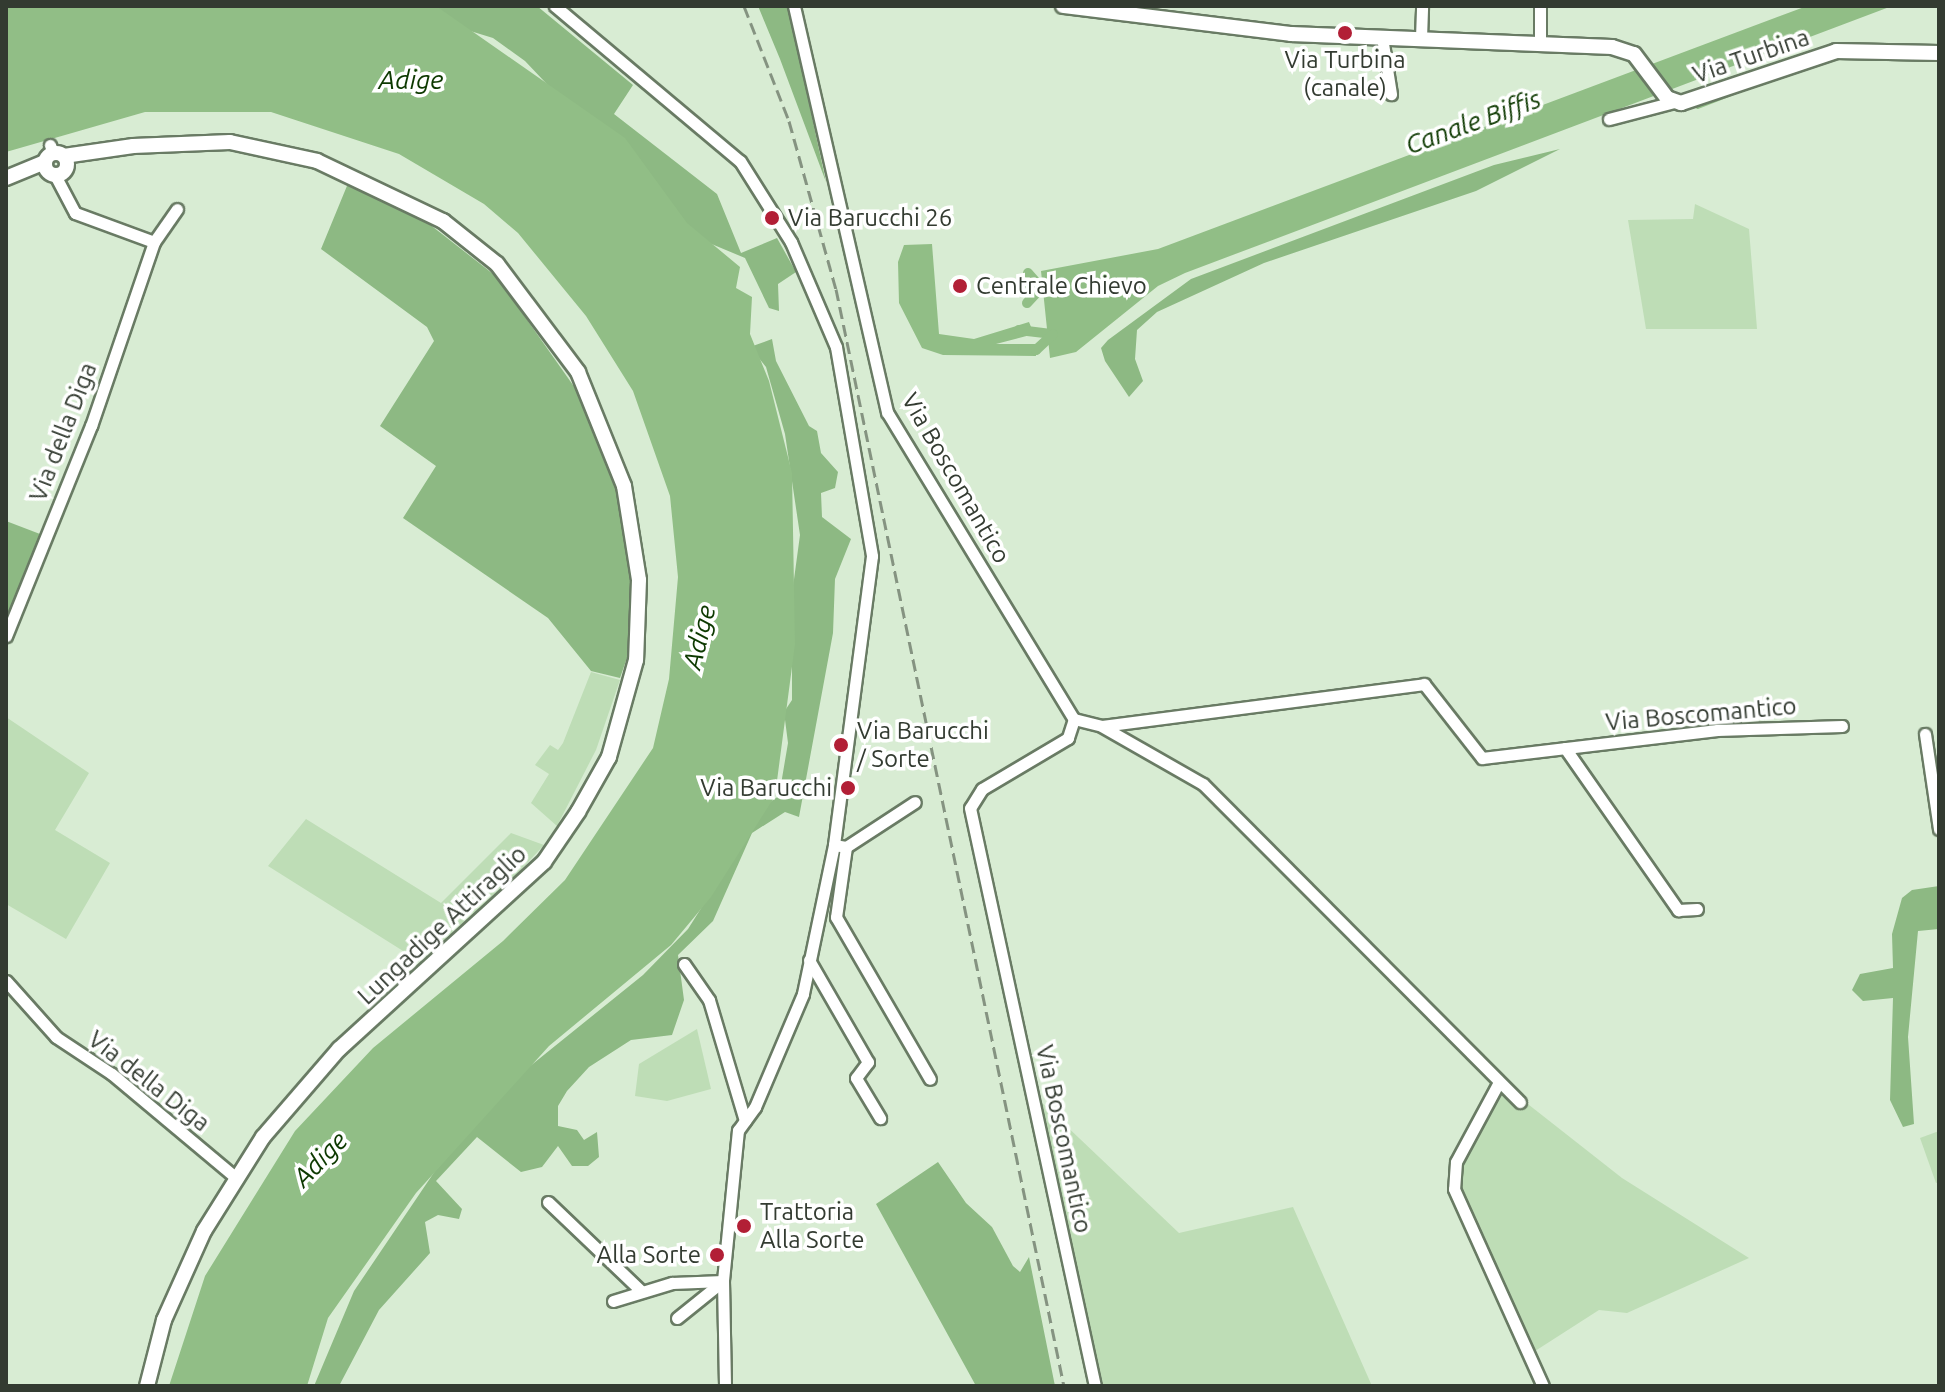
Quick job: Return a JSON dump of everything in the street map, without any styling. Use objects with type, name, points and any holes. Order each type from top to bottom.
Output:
[{"type":"street","points":[[555,6],[740,161],[825,311],[847,398],[872,556],[871,600],[845,735],[836,917],[930,1079]]},
{"type":"street","name":"Via Boscomantico","points":[[794,6],[887,412],[1074,719],[1102,726],[1203,784],[1520,1102]]},
{"type":"street","name":"Via Turbina","points":[[1063,6],[1291,34],[1540,41],[1612,47],[1639,59],[1670,100]]},
{"type":"street","points":[[1421,38],[1422,6]]},
{"type":"street","points":[[1540,6],[1540,41]]},
{"type":"street","points":[[1382,37],[1391,94]]},
{"type":"street","name":"Via Turbina","points":[[1609,119],[1670,100],[1697,100],[1836,51],[1939,53]]},
{"type":"street","name":"Lungadige Attiraglio","points":[[6,178],[80,156],[133,146],[230,142],[317,161],[443,221],[497,264],[578,372],[624,486],[635,537],[636,660],[609,757],[578,812],[544,862],[306,1083],[235,1177],[164,1320],[147,1386]]},
{"type":"street","points":[[57,165],[75,213],[154,242]]},
{"type":"street","name":"Via della Diga","points":[[6,636],[91,426],[154,242],[177,209]]},
{"type":"street","name":"Via Boscomantico","points":[[1102,726],[1424,684],[1482,758],[1717,730],[1842,726]]},
{"type":"street","name":"Via Boscomantico","points":[[1074,719],[1068,738],[982,789],[970,808],[1095,1386]]},
{"type":"street","points":[[1925,734],[1939,829]]},
{"type":"street","points":[[1565,748],[1678,910],[1697,909]]},
{"type":"street","points":[[725,1386],[723,1281],[738,1130],[794,1023],[840,846],[915,802]]},
{"type":"street","points":[[809,960],[868,1062],[856,1078],[880,1118]]},
{"type":"street","points":[[684,964],[709,1000],[745,1121]]},
{"type":"street","name":"Via della Diga","points":[[6,981],[56,1037],[112,1074],[235,1177]]},
{"type":"street","points":[[1499,1082],[1456,1162],[1454,1189],[1543,1386]]},
{"type":"street","points":[[548,1202],[641,1291]]},
{"type":"street","points":[[613,1301],[641,1291],[723,1281]]},
{"type":"street","points":[[677,1318],[723,1281]]},
{"type":"shaded area","points":[[389,6],[537,6],[633,85],[614,114],[717,194],[741,253],[777,238],[796,272],[778,284],[779,311],[769,308],[745,258],[690,235],[525,61],[493,38]]},
{"type":"shaded area","points":[[758,6],[788,6],[826,182],[780,59]]},
{"type":"shaded area","points":[[1560,149],[1476,191],[1264,263],[1157,312],[1137,330],[1135,359],[1143,381],[1129,397],[1105,361],[1101,348],[1108,340],[1191,279],[1494,165]]},
{"type":"shaded area","points":[[349,181],[410,209],[497,277],[587,405],[618,489],[631,566],[628,655],[620,678],[591,671],[548,618],[403,518],[436,466],[380,426],[434,341],[427,327],[321,249]]},
{"type":"shaded area","points":[[1695,204],[1749,229],[1757,329],[1646,329],[1628,220],[1693,219]]},
{"type":"shaded area","points":[[772,339],[776,361],[809,426],[817,431],[821,453],[838,472],[835,488],[821,493],[822,517],[851,539],[835,579],[833,633],[799,817],[785,812],[752,833],[713,921],[678,955],[684,1000],[672,1035],[631,1040],[589,1067],[558,1106],[558,1126],[577,1130],[584,1140],[597,1132],[599,1157],[588,1166],[572,1166],[558,1146],[542,1167],[521,1172],[477,1137],[436,1181],[462,1209],[459,1219],[438,1215],[425,1222],[430,1253],[379,1310],[339,1386],[314,1386],[354,1291],[435,1171],[524,1071],[643,975],[688,929],[767,804],[779,796],[788,743],[784,712],[792,700],[792,594],[800,535],[785,434],[766,367],[750,347]]},
{"type":"shaded area","points":[[6,521],[40,534],[6,623]]},
{"type":"shaded area","points":[[591,672],[620,680],[596,750],[557,826],[531,803],[549,774],[535,765],[550,745],[558,750],[563,743]]},
{"type":"shaded area","points":[[6,717],[89,773],[55,830],[110,863],[66,939],[6,904]]},
{"type":"shaded area","points":[[306,819],[441,903],[511,833],[544,845],[489,904],[419,961],[268,866]]},
{"type":"shaded area","points":[[1939,886],[1939,929],[1918,931],[1908,1037],[1914,1124],[1903,1127],[1890,1100],[1893,998],[1863,1001],[1852,990],[1860,974],[1893,968],[1892,934],[1902,898],[1912,890]]},
{"type":"shaded area","points":[[697,1029],[711,1089],[667,1101],[635,1096],[639,1064]]},
{"type":"shaded area","points":[[1500,1082],[1622,1178],[1749,1258],[1627,1313],[1599,1310],[1532,1353],[1456,1188],[1461,1160]]},
{"type":"shaded area","points":[[1039,1100],[1179,1233],[1293,1207],[1372,1386],[1101,1386]]},
{"type":"shaded area","points":[[1939,1131],[1939,1182],[1936,1183],[1920,1138]]},
{"type":"shaded area","points":[[938,1162],[966,1203],[992,1227],[1013,1266],[1020,1272],[1029,1257],[1055,1386],[976,1386],[876,1204]]},
{"type":"water","name":"Adige","points":[[6,6],[436,6],[625,138],[687,223],[740,267],[736,288],[752,297],[750,334],[769,381],[792,473],[795,644],[775,796],[711,897],[671,945],[549,1046],[416,1193],[328,1318],[307,1386],[169,1386],[205,1276],[295,1131],[373,1048],[503,941],[565,880],[653,748],[669,679],[678,577],[670,496],[633,391],[586,316],[518,233],[484,204],[399,154],[271,112],[145,112],[6,152]]},
{"type":"water","points":[[1807,6],[1892,6],[1185,273],[1158,286],[1076,352],[1050,358],[1041,271],[1158,249]]},
{"type":"water","points":[[932,244],[939,334],[974,339],[1029,322],[1034,334],[996,344],[1035,344],[1036,356],[943,355],[922,348],[899,303],[898,262],[904,245]]},
{"type":"waterway","points":[[1697,107],[1741,90]]},
{"type":"waterway","name":"Canale Biffis","points":[[1028,273],[1041,288]]},
{"type":"waterway","name":"Canale Biffis","points":[[1026,287],[1054,288]]},
{"type":"waterway","name":"Canale Biffis","points":[[1027,303],[1041,288]]},
{"type":"waterway","points":[[1019,330],[1053,334]]},
{"type":"waterway","name":"Canale Biffis","points":[[1023,350],[1036,350],[1053,334]]},
{"type":"railway","points":[[744,6],[789,121],[836,289],[1064,1386]]},
{"type":"place","name":"Via Turbina (canale)","points":[[1345,33]]},
{"type":"place","name":"Via Barucchi 26","points":[[772,218]]},
{"type":"place","name":"Centrale Chievo","points":[[960,286]]},
{"type":"place","name":"Via Barucchi / Sorte","points":[[841,745]]},
{"type":"place","name":"Via Barucchi","points":[[848,788]]},
{"type":"place","name":"Trattoria Alla Sorte","points":[[744,1226]]},
{"type":"place","name":"Alla Sorte","points":[[717,1255]]}]
